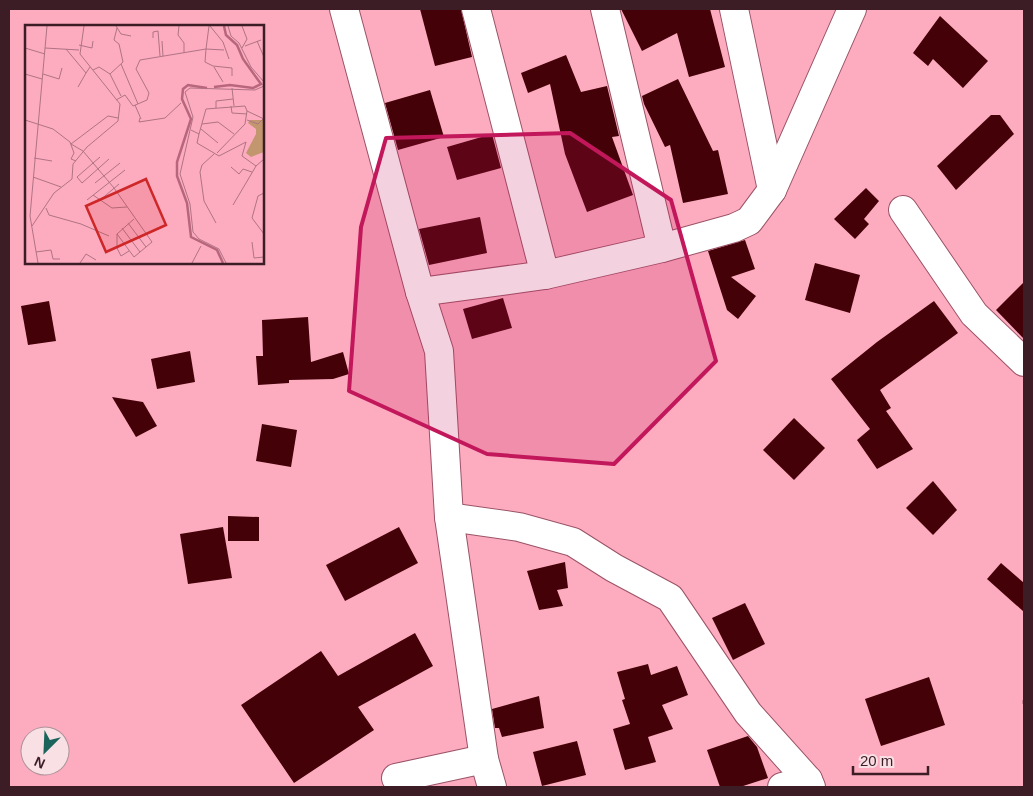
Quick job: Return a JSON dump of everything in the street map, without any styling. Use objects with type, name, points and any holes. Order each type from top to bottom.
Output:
[{"type":"street","points":[[344,9],[420,292],[438,351],[449,517],[484,759],[492,787]]},
{"type":"street","points":[[476,9],[545,275]]},
{"type":"street","points":[[605,9],[662,248]]},
{"type":"street","points":[[734,9],[772,190]]},
{"type":"street","points":[[420,292],[545,275],[662,248],[734,228],[749,221],[772,190],[852,9]]},
{"type":"street","points":[[902,210],[974,314],[1024,362]]},
{"type":"street","points":[[449,517],[519,527],[573,542],[614,568],[670,598],[748,713],[809,783]]},
{"type":"street","points":[[396,778],[484,759]]},
{"type":"street","points":[[782,787],[809,783]]},
{"type":"path","points":[[1024,700],[1024,706]]},
{"type":"highlighted area","points":[[570,133],[671,200],[716,361],[614,464],[487,454],[349,391],[361,227],[386,138]]},
{"type":"building","points":[[420,9],[461,9],[472,57],[435,66]]},
{"type":"building","points":[[621,9],[710,9],[725,67],[689,77],[677,33],[642,51]]},
{"type":"building","points":[[940,16],[988,61],[963,88],[933,59],[928,66],[913,53]]},
{"type":"building","points":[[566,55],[581,92],[607,86],[619,136],[612,137],[633,195],[587,212],[565,154],[550,84],[528,93],[521,73]]},
{"type":"building","points":[[678,79],[713,151],[718,150],[728,194],[683,203],[670,145],[665,147],[642,96]]},
{"type":"building","points":[[430,90],[444,137],[398,150],[385,103]]},
{"type":"building","points":[[991,115],[1000,115],[1014,134],[956,190],[937,166]]},
{"type":"building","points":[[492,134],[501,168],[457,180],[447,147]]},
{"type":"building","points":[[866,188],[879,201],[864,219],[869,224],[855,239],[834,219]]},
{"type":"building","points":[[480,217],[487,253],[429,265],[419,229]]},
{"type":"building","points":[[745,240],[755,269],[731,277],[756,296],[738,319],[727,310],[708,251]]},
{"type":"building","points":[[815,263],[860,275],[850,313],[805,300]]},
{"type":"building","points":[[1024,282],[1024,339],[996,310]]},
{"type":"building","points":[[503,298],[512,328],[472,339],[463,309]]},
{"type":"building","points":[[49,301],[56,341],[28,345],[21,306]]},
{"type":"building","points":[[934,301],[958,333],[880,390],[891,408],[886,411],[913,449],[877,469],[857,440],[870,429],[831,379],[877,342]]},
{"type":"building","points":[[308,317],[311,362],[343,352],[349,374],[333,379],[289,380],[289,383],[258,385],[256,356],[263,356],[262,320]]},
{"type":"building","points":[[190,351],[195,382],[157,389],[151,359]]},
{"type":"building","points":[[112,397],[143,402],[157,426],[136,437]]},
{"type":"building","points":[[794,418],[825,448],[794,480],[763,450]]},
{"type":"building","points":[[262,424],[297,430],[291,467],[256,461]]},
{"type":"building","points":[[933,481],[957,510],[933,535],[906,508]]},
{"type":"building","points":[[228,516],[259,517],[259,541],[228,541]]},
{"type":"building","points":[[223,527],[232,578],[188,584],[180,534]]},
{"type":"building","points":[[399,527],[418,563],[345,601],[326,565]]},
{"type":"building","points":[[565,562],[568,588],[557,590],[563,606],[539,610],[527,571]]},
{"type":"building","points":[[1001,563],[1024,583],[1024,612],[987,579]]},
{"type":"building","points":[[745,603],[765,644],[733,660],[712,618]]},
{"type":"building","points":[[415,633],[433,666],[358,707],[374,730],[294,783],[241,705],[321,651],[338,676]]},
{"type":"building","points":[[648,664],[651,675],[677,666],[688,695],[662,705],[673,729],[648,737],[656,762],[625,770],[613,729],[630,724],[622,700],[625,699],[617,672]]},
{"type":"building","points":[[929,677],[945,725],[881,746],[865,699]]},
{"type":"building","points":[[539,696],[544,728],[502,737],[499,728],[495,728],[492,709]]},
{"type":"building","points":[[748,736],[757,747],[768,778],[740,787],[720,787],[707,750]]},
{"type":"building","points":[[577,741],[586,775],[542,786],[533,752]]}]
